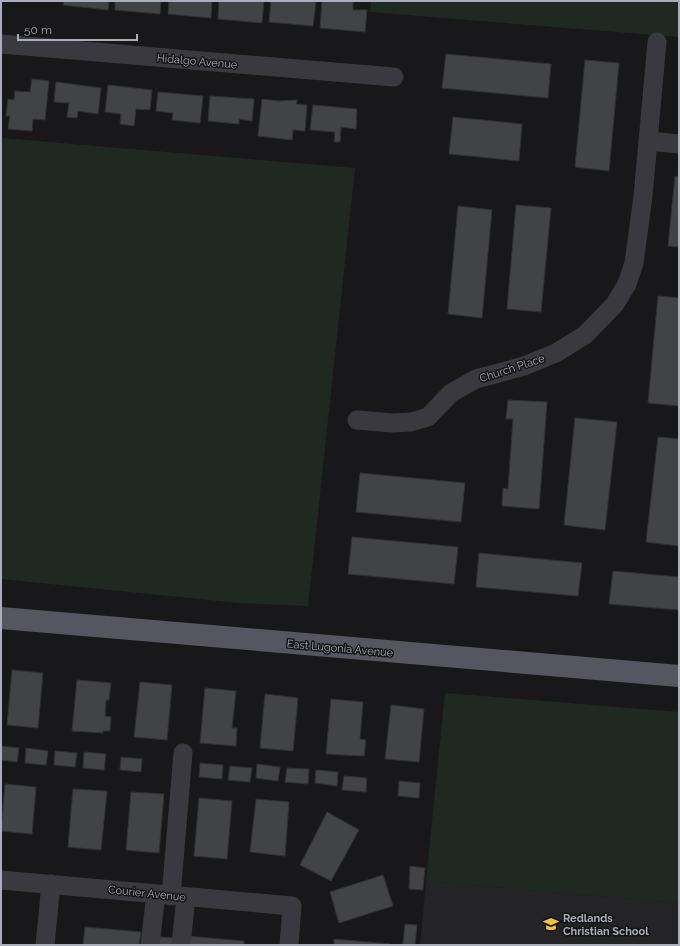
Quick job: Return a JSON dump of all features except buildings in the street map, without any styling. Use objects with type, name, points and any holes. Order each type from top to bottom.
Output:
[{"type":"main road","name":"East Lugonia Avenue","points":[[1,618],[679,676]]},
{"type":"street","name":"Church Place","points":[[357,420],[393,423],[411,422],[428,417],[451,394],[476,379],[524,366],[556,353],[585,335],[614,304],[627,284],[634,263],[649,141],[658,42]]},
{"type":"street","name":"Hidalgo Avenue","points":[[1,44],[394,77]]},
{"type":"street","points":[[649,141],[679,144]]},
{"type":"street","points":[[181,945],[171,896],[183,753]]},
{"type":"street","name":"Courier Avenue","points":[[1,880],[292,906],[289,945]]},
{"type":"street","points":[[45,945],[51,884]]},
{"type":"street","points":[[150,945],[171,896]]},
{"type":"shaded area","points":[[371,1],[679,1],[679,37],[370,12]]},
{"type":"shaded area","points":[[1,138],[355,168],[308,606],[238,603],[1,579]]},
{"type":"shaded area","points":[[445,693],[679,712],[679,903],[426,881]]},
{"type":"shaded area","name":"Redlands Christian School","points":[[426,881],[679,903],[679,945],[420,945]]},
{"type":"place","name":"Redlands Christian School","points":[[551,924]]}]
